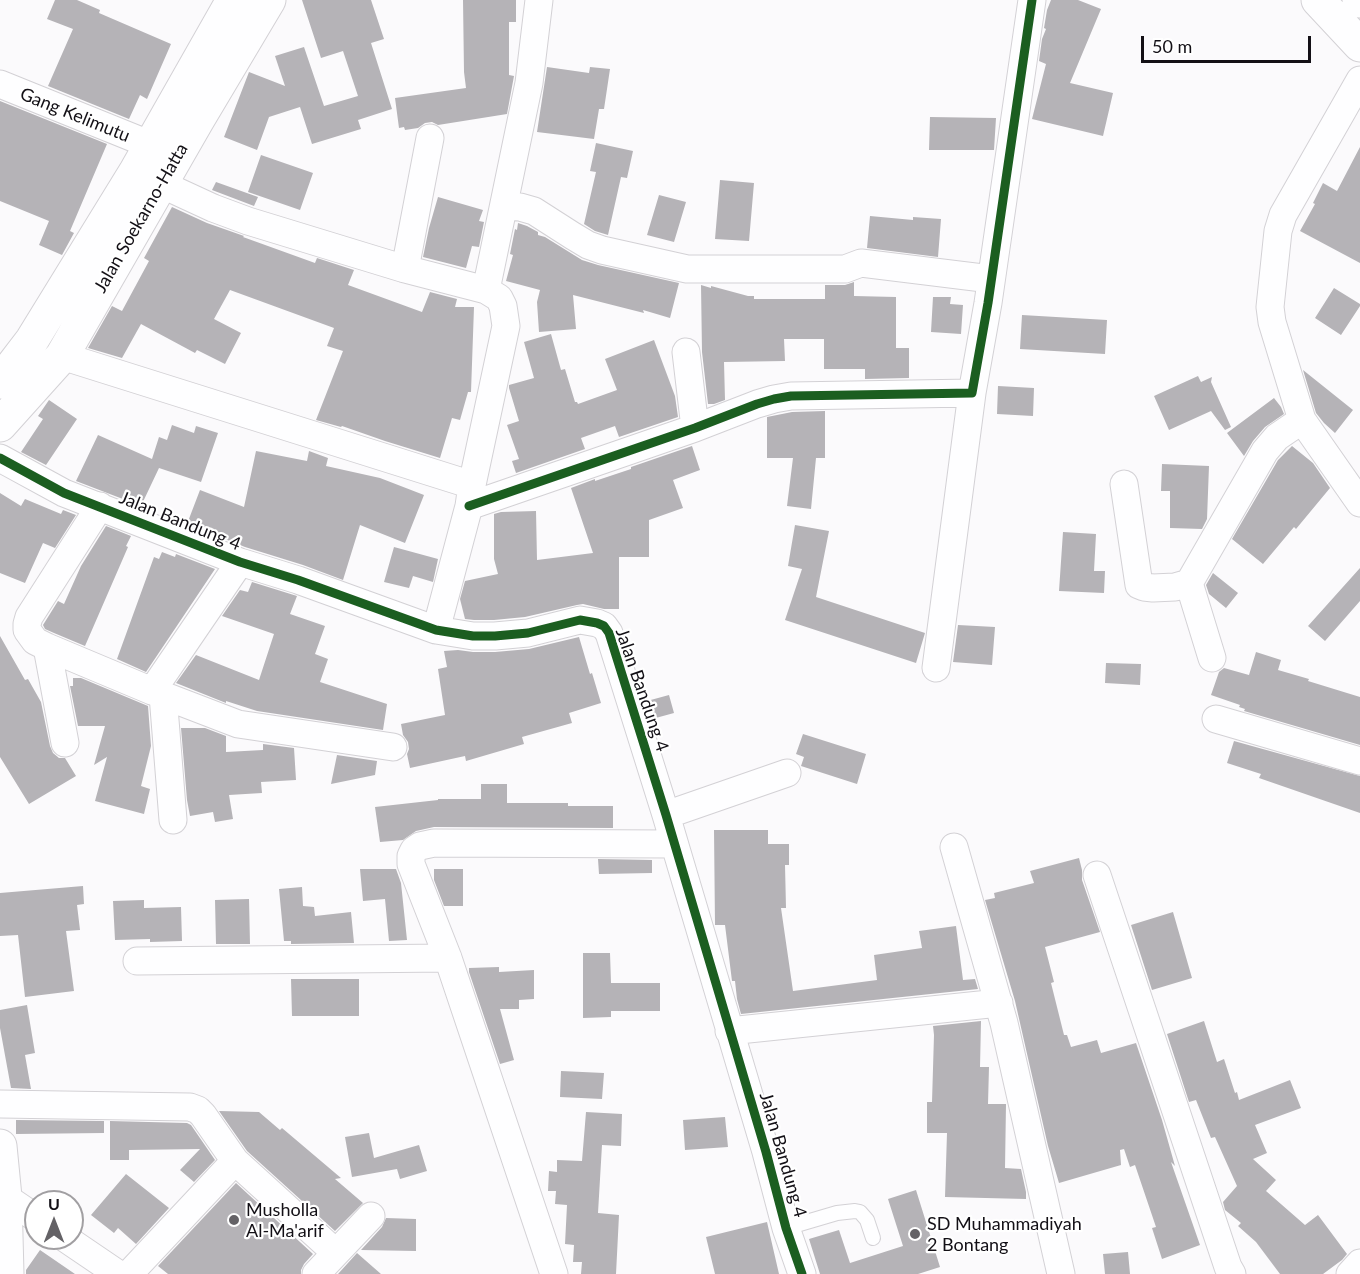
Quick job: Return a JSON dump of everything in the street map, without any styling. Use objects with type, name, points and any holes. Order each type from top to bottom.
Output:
[{"type":"main road","name":"Jalan Soekarno-Hatta","points":[[0,425],[62,356],[149,167],[233,0]]},
{"type":"main road","name":"Jalan Soekarno-Hatta","points":[[1,380],[33,340],[149,167],[270,0]]},
{"type":"main road","points":[[1318,0],[1360,45]]},
{"type":"main road","points":[[0,1148],[5,1197],[7,1274]]},
{"type":"street","points":[[436,630],[471,495],[506,326],[503,306],[499,298],[486,290],[529,83],[539,0]]},
{"type":"street","points":[[936,668],[972,393],[990,289],[1032,0]]},
{"type":"street","points":[[1360,80],[1283,215],[1278,231],[1270,307],[1272,322],[1302,420],[1360,503]]},
{"type":"street","name":"Gang Kelimutu","points":[[0,84],[149,167],[213,208],[405,269],[486,290]]},
{"type":"street","points":[[405,269],[430,138]]},
{"type":"street","points":[[504,206],[534,211],[588,245],[602,250],[687,269],[853,266],[990,289]]},
{"type":"street","points":[[686,352],[695,428]]},
{"type":"street","points":[[62,356],[471,495],[695,428],[758,404],[791,396],[972,393]]},
{"type":"street","points":[[1172,586],[1265,450],[1277,437],[1302,420]]},
{"type":"street","name":"Jalan Bandung 4","points":[[0,458],[64,493],[240,562],[298,580],[436,630],[473,636],[495,636],[528,633],[580,620],[597,622],[604,626],[609,633],[666,814],[766,1152],[786,1228],[802,1274]]},
{"type":"street","points":[[1124,484],[1139,585],[1144,587],[1172,586]]},
{"type":"street","points":[[100,506],[29,617],[27,630],[35,641],[157,693],[238,724],[393,747]]},
{"type":"street","points":[[173,820],[157,693],[240,562]]},
{"type":"street","points":[[1172,586],[1212,658]]},
{"type":"street","points":[[47,647],[65,743]]},
{"type":"street","points":[[1216,719],[1360,761]]},
{"type":"street","points":[[666,814],[787,773]]},
{"type":"street","points":[[554,1274],[448,958],[411,864],[411,856],[420,846],[434,843],[674,844]]},
{"type":"street","points":[[954,847],[999,1004],[1061,1274]]},
{"type":"street","points":[[1097,875],[1232,1274]]},
{"type":"street","points":[[137,961],[448,958]]},
{"type":"street","points":[[729,1031],[999,1004]]},
{"type":"street","points":[[0,1104],[190,1107],[198,1110],[235,1161],[336,1253]]},
{"type":"street","points":[[129,1274],[235,1161]]},
{"type":"street","points":[[5,1197],[24,1210]]},
{"type":"street","points":[[316,1274],[371,1216]]},
{"type":"street","points":[[83,1250],[118,1274]]},
{"type":"street","points":[[1350,1274],[1360,1263]]},
{"type":"lane","points":[[786,1228],[837,1213],[855,1211],[860,1212],[867,1220],[873,1238]]},
{"type":"building","points":[[55,0],[77,0],[100,10],[99,13],[171,44],[147,99],[140,95],[129,119],[48,86],[73,29],[47,19]]},
{"type":"building","points":[[302,0],[371,0],[384,39],[371,43],[392,109],[358,120],[361,129],[312,144],[300,107],[269,117],[257,150],[224,137],[249,72],[285,86],[275,56],[304,47],[324,106],[358,96],[343,51],[321,58]]},
{"type":"building","points":[[463,0],[516,0],[516,22],[509,22],[509,75],[514,76],[507,114],[438,125],[432,122],[425,123],[418,128],[405,130],[404,127],[399,128],[395,98],[466,88]]},
{"type":"building","points":[[1051,0],[1078,0],[1101,9],[1070,83],[1113,93],[1103,136],[1032,119],[1046,64],[1039,61],[1046,29],[1044,28],[1047,10]]},
{"type":"building","points":[[547,67],[589,73],[590,67],[610,69],[604,109],[599,109],[594,139],[537,132]]},
{"type":"building","points":[[0,101],[107,144],[70,231],[74,233],[62,255],[39,245],[49,221],[0,201]]},
{"type":"building","points":[[930,117],[996,118],[994,150],[929,150]]},
{"type":"building","points":[[596,143],[633,151],[627,178],[621,177],[608,235],[584,224],[596,172],[590,171]]},
{"type":"building","points":[[1360,147],[1360,263],[1300,231],[1315,204],[1313,203],[1323,183],[1337,191]]},
{"type":"building","points":[[261,155],[313,173],[300,210],[248,192]]},
{"type":"building","points":[[720,180],[754,183],[749,241],[715,239]]},
{"type":"building","points":[[216,182],[258,197],[254,206],[212,190]]},
{"type":"building","points":[[659,195],[686,202],[674,242],[647,235]]},
{"type":"building","points":[[438,197],[483,210],[479,221],[484,222],[479,247],[472,246],[466,268],[423,257]]},
{"type":"building","points":[[172,207],[207,223],[315,263],[317,258],[354,270],[348,285],[422,312],[430,292],[457,299],[455,307],[474,307],[471,392],[468,392],[460,420],[452,418],[440,458],[342,426],[316,420],[343,351],[327,346],[334,328],[230,290],[214,319],[241,333],[225,364],[197,350],[195,353],[141,324],[122,358],[88,348],[112,306],[122,311],[149,261],[144,258]]},
{"type":"building","points":[[870,216],[913,220],[913,217],[941,219],[938,257],[867,248]]},
{"type":"building","points":[[518,223],[538,232],[538,235],[582,260],[679,283],[670,318],[573,295],[576,329],[539,332],[537,302],[540,290],[506,281]]},
{"type":"building","points":[[854,282],[854,296],[896,297],[896,348],[909,348],[909,378],[865,379],[865,369],[824,369],[824,339],[784,339],[785,361],[724,362],[725,400],[708,404],[702,352],[701,285],[754,296],[754,299],[825,299],[825,285],[845,285]]},
{"type":"building","points":[[1334,288],[1360,304],[1341,335],[1315,318]]},
{"type":"building","points":[[933,297],[951,297],[950,304],[963,305],[961,334],[931,332]]},
{"type":"building","points":[[1022,315],[1107,320],[1105,354],[1020,349]]},
{"type":"building","points":[[551,334],[561,370],[565,369],[575,402],[578,404],[617,390],[605,359],[654,340],[675,396],[678,417],[619,437],[615,426],[581,438],[585,449],[516,473],[512,461],[519,459],[507,425],[519,421],[509,385],[534,378],[524,342]]},
{"type":"building","points":[[1303,370],[1353,410],[1335,433],[1316,413]]},
{"type":"building","points":[[1198,376],[1201,382],[1212,377],[1211,382],[1231,427],[1225,430],[1211,411],[1169,430],[1154,396]]},
{"type":"building","points":[[998,386],[1034,388],[1033,416],[997,414]]},
{"type":"building","points":[[1274,398],[1284,414],[1265,427],[1244,456],[1227,433]]},
{"type":"building","points":[[49,400],[77,419],[46,465],[21,452],[43,419],[38,416]]},
{"type":"building","points":[[825,411],[825,458],[816,458],[811,509],[787,506],[793,458],[767,458],[767,417],[792,412]]},
{"type":"building","points":[[172,425],[194,433],[196,426],[218,433],[201,482],[159,468],[141,506],[76,481],[98,435],[152,459],[159,437],[167,440]]},
{"type":"building","points":[[692,446],[700,470],[673,480],[683,508],[649,520],[649,557],[619,557],[619,609],[604,609],[583,604],[525,617],[494,620],[465,619],[460,599],[465,581],[498,574],[494,559],[494,514],[536,511],[537,560],[593,553],[571,488]]},
{"type":"building","points":[[1292,446],[1313,463],[1330,488],[1263,564],[1232,539],[1278,460]]},
{"type":"building","points":[[256,451],[307,461],[309,451],[328,458],[326,466],[380,478],[424,495],[405,543],[360,525],[343,580],[245,547],[187,524],[200,490],[244,507]]},
{"type":"building","points":[[1162,464],[1209,466],[1207,519],[1202,529],[1170,528],[1170,491],[1161,491]]},
{"type":"building","points":[[0,493],[21,506],[25,499],[61,514],[63,510],[76,515],[55,548],[43,543],[25,583],[0,573]]},
{"type":"building","points":[[795,525],[829,531],[816,597],[925,633],[916,663],[785,620],[802,569],[788,566]]},
{"type":"building","points":[[106,526],[131,536],[85,646],[45,629],[43,625],[58,601],[64,604],[81,566]]},
{"type":"building","points":[[1063,532],[1096,534],[1094,571],[1105,571],[1104,593],[1059,591]]},
{"type":"building","points":[[394,547],[438,559],[433,582],[413,576],[409,588],[384,582]]},
{"type":"building","points":[[162,552],[175,557],[176,554],[215,569],[146,672],[117,659],[154,557],[159,559]]},
{"type":"building","points":[[1360,568],[1360,601],[1325,641],[1308,626]]},
{"type":"building","points":[[1213,573],[1238,593],[1226,608],[1209,594],[1206,585]]},
{"type":"building","points":[[252,582],[297,596],[290,614],[325,626],[315,654],[328,659],[320,682],[387,704],[383,730],[257,711],[226,701],[226,703],[176,683],[196,655],[259,680],[274,634],[222,616],[240,590],[248,592]]},
{"type":"building","points":[[958,625],[995,627],[992,665],[953,662]]},
{"type":"building","points":[[0,636],[25,680],[28,679],[41,702],[53,753],[59,758],[65,758],[76,776],[29,804],[0,757]]},
{"type":"building","points":[[579,637],[601,703],[569,713],[572,723],[522,737],[524,744],[466,761],[465,756],[410,768],[407,754],[408,742],[403,735],[401,724],[445,715],[438,669],[447,667],[444,651],[495,652],[529,649]]},
{"type":"building","points":[[1256,652],[1281,660],[1278,670],[1360,697],[1360,745],[1244,711],[1245,709],[1239,707],[1240,705],[1211,695],[1219,672],[1224,668],[1249,675]]},
{"type":"building","points":[[1106,663],[1141,664],[1140,685],[1105,683]]},
{"type":"building","points":[[73,678],[81,678],[148,706],[151,746],[141,786],[150,789],[144,814],[95,801],[107,757],[94,765],[105,726],[78,726],[70,686],[73,686]]},
{"type":"building","points":[[669,695],[674,713],[652,719],[647,701]]},
{"type":"building","points":[[181,728],[205,728],[226,736],[226,752],[263,750],[263,744],[294,748],[296,780],[261,782],[262,793],[229,795],[233,819],[215,822],[213,812],[190,816]]},
{"type":"building","points":[[803,734],[866,754],[857,784],[801,766],[804,757],[796,754]]},
{"type":"building","points":[[1234,741],[1360,776],[1360,813],[1259,778],[1261,774],[1227,763]]},
{"type":"building","points":[[337,755],[377,761],[375,775],[331,784]]},
{"type":"building","points":[[481,784],[507,784],[507,803],[613,806],[613,828],[434,827],[416,831],[403,840],[380,842],[375,807],[438,799],[481,799]]},
{"type":"building","points":[[714,830],[768,830],[768,844],[789,844],[789,865],[785,865],[786,908],[781,908],[793,991],[877,980],[874,955],[922,948],[919,931],[956,926],[963,980],[975,979],[978,989],[741,1014],[735,981],[732,981],[725,925],[715,925]]},
{"type":"building","points":[[1079,858],[1082,880],[1100,932],[1045,947],[1054,982],[1051,983],[1064,1035],[1067,1035],[1071,1047],[1097,1040],[1101,1053],[1136,1043],[1175,1166],[1171,1162],[1200,1245],[1162,1259],[1152,1228],[1156,1227],[1135,1165],[1130,1167],[1124,1149],[1120,1150],[1121,1165],[1059,1183],[1048,1146],[1015,1001],[985,900],[995,898],[994,893],[1034,883],[1030,871]]},
{"type":"building","points":[[598,859],[652,860],[652,873],[599,874]]},
{"type":"building","points":[[360,869],[396,869],[401,883],[407,940],[389,941],[385,899],[363,901]]},
{"type":"building","points":[[434,869],[463,869],[463,906],[444,906],[434,880]]},
{"type":"building","points":[[83,886],[84,904],[77,905],[80,930],[66,931],[74,991],[25,997],[18,935],[0,936],[0,893]]},
{"type":"building","points":[[302,887],[303,906],[314,907],[315,916],[351,912],[354,943],[291,944],[291,941],[284,941],[279,889]]},
{"type":"building","points":[[249,899],[250,944],[216,944],[215,900]]},
{"type":"building","points":[[144,900],[144,908],[181,907],[182,941],[115,940],[113,901]]},
{"type":"building","points":[[1173,912],[1192,978],[1152,990],[1131,925]]},
{"type":"building","points":[[583,953],[610,953],[611,983],[660,983],[660,1011],[611,1011],[611,1017],[583,1018]]},
{"type":"building","points":[[499,967],[499,972],[534,970],[534,999],[519,1000],[519,1009],[500,1009],[514,1060],[500,1064],[469,972],[469,968]]},
{"type":"building","points":[[291,979],[359,979],[359,1016],[292,1016]]},
{"type":"building","points":[[27,1005],[35,1053],[25,1055],[31,1089],[11,1088],[0,1028],[0,1010]]},
{"type":"building","points":[[981,1021],[980,1067],[989,1067],[988,1104],[1006,1104],[1005,1168],[1021,1169],[1026,1199],[945,1197],[947,1133],[927,1133],[927,1102],[932,1102],[933,1026]]},
{"type":"building","points":[[1204,1021],[1217,1062],[1224,1059],[1239,1100],[1290,1080],[1301,1108],[1255,1125],[1267,1153],[1253,1159],[1276,1180],[1266,1191],[1305,1225],[1318,1215],[1347,1254],[1323,1274],[1280,1274],[1256,1242],[1238,1226],[1241,1223],[1225,1210],[1223,1202],[1237,1186],[1215,1137],[1211,1138],[1196,1100],[1189,1102],[1167,1034]]},
{"type":"building","points":[[561,1071],[604,1073],[602,1099],[560,1097]]},
{"type":"building","points":[[219,1111],[259,1112],[280,1130],[282,1128],[341,1178],[335,1179],[363,1203],[335,1231],[247,1151]]},
{"type":"building","points":[[586,1112],[622,1114],[621,1146],[602,1145],[598,1213],[619,1215],[616,1274],[581,1274],[582,1262],[573,1262],[574,1245],[565,1244],[567,1205],[555,1204],[556,1191],[548,1191],[549,1171],[557,1172],[557,1160],[582,1161]]},
{"type":"building","points":[[725,1117],[728,1147],[685,1150],[683,1120]]},
{"type":"building","points":[[16,1120],[104,1121],[104,1133],[16,1134]]},
{"type":"building","points":[[110,1121],[187,1123],[191,1125],[215,1160],[194,1182],[180,1170],[200,1149],[129,1150],[129,1160],[110,1160]]},
{"type":"building","points":[[369,1133],[374,1158],[419,1145],[427,1171],[400,1179],[397,1169],[352,1177],[345,1137]]},
{"type":"building","points":[[126,1174],[169,1208],[136,1244],[118,1228],[114,1233],[91,1215]]},
{"type":"building","points":[[236,1183],[313,1254],[304,1264],[301,1274],[168,1274],[158,1266]]},
{"type":"building","name":"SD Muhammadiyah 2 Bontang","points":[[916,1190],[940,1267],[918,1274],[820,1274],[809,1239],[839,1230],[850,1263],[903,1246],[888,1199]]},
{"type":"building","points":[[386,1218],[416,1219],[416,1251],[361,1250],[382,1227]]},
{"type":"building","points":[[767,1222],[779,1274],[715,1274],[706,1237]]},
{"type":"building","points":[[40,1250],[75,1274],[26,1274],[26,1270]]},
{"type":"building","points":[[1128,1252],[1130,1274],[1105,1274],[1103,1254]]},
{"type":"building","points":[[357,1253],[381,1274],[338,1274]]},
{"type":"cycle path","points":[[469,506],[774,399],[791,396],[972,393],[988,303],[1032,0]]},
{"type":"cycle path","points":[[0,458],[64,493],[240,562],[298,580],[436,630],[473,636],[495,636],[528,633],[580,620],[604,626],[609,633],[666,815],[766,1152],[786,1228],[802,1274]]},
{"type":"place","name":"Musholla Al-Ma'arif","points":[[234,1220]]},
{"type":"place","name":"SD Muhammadiyah 2 Bontang","points":[[915,1234]]}]
